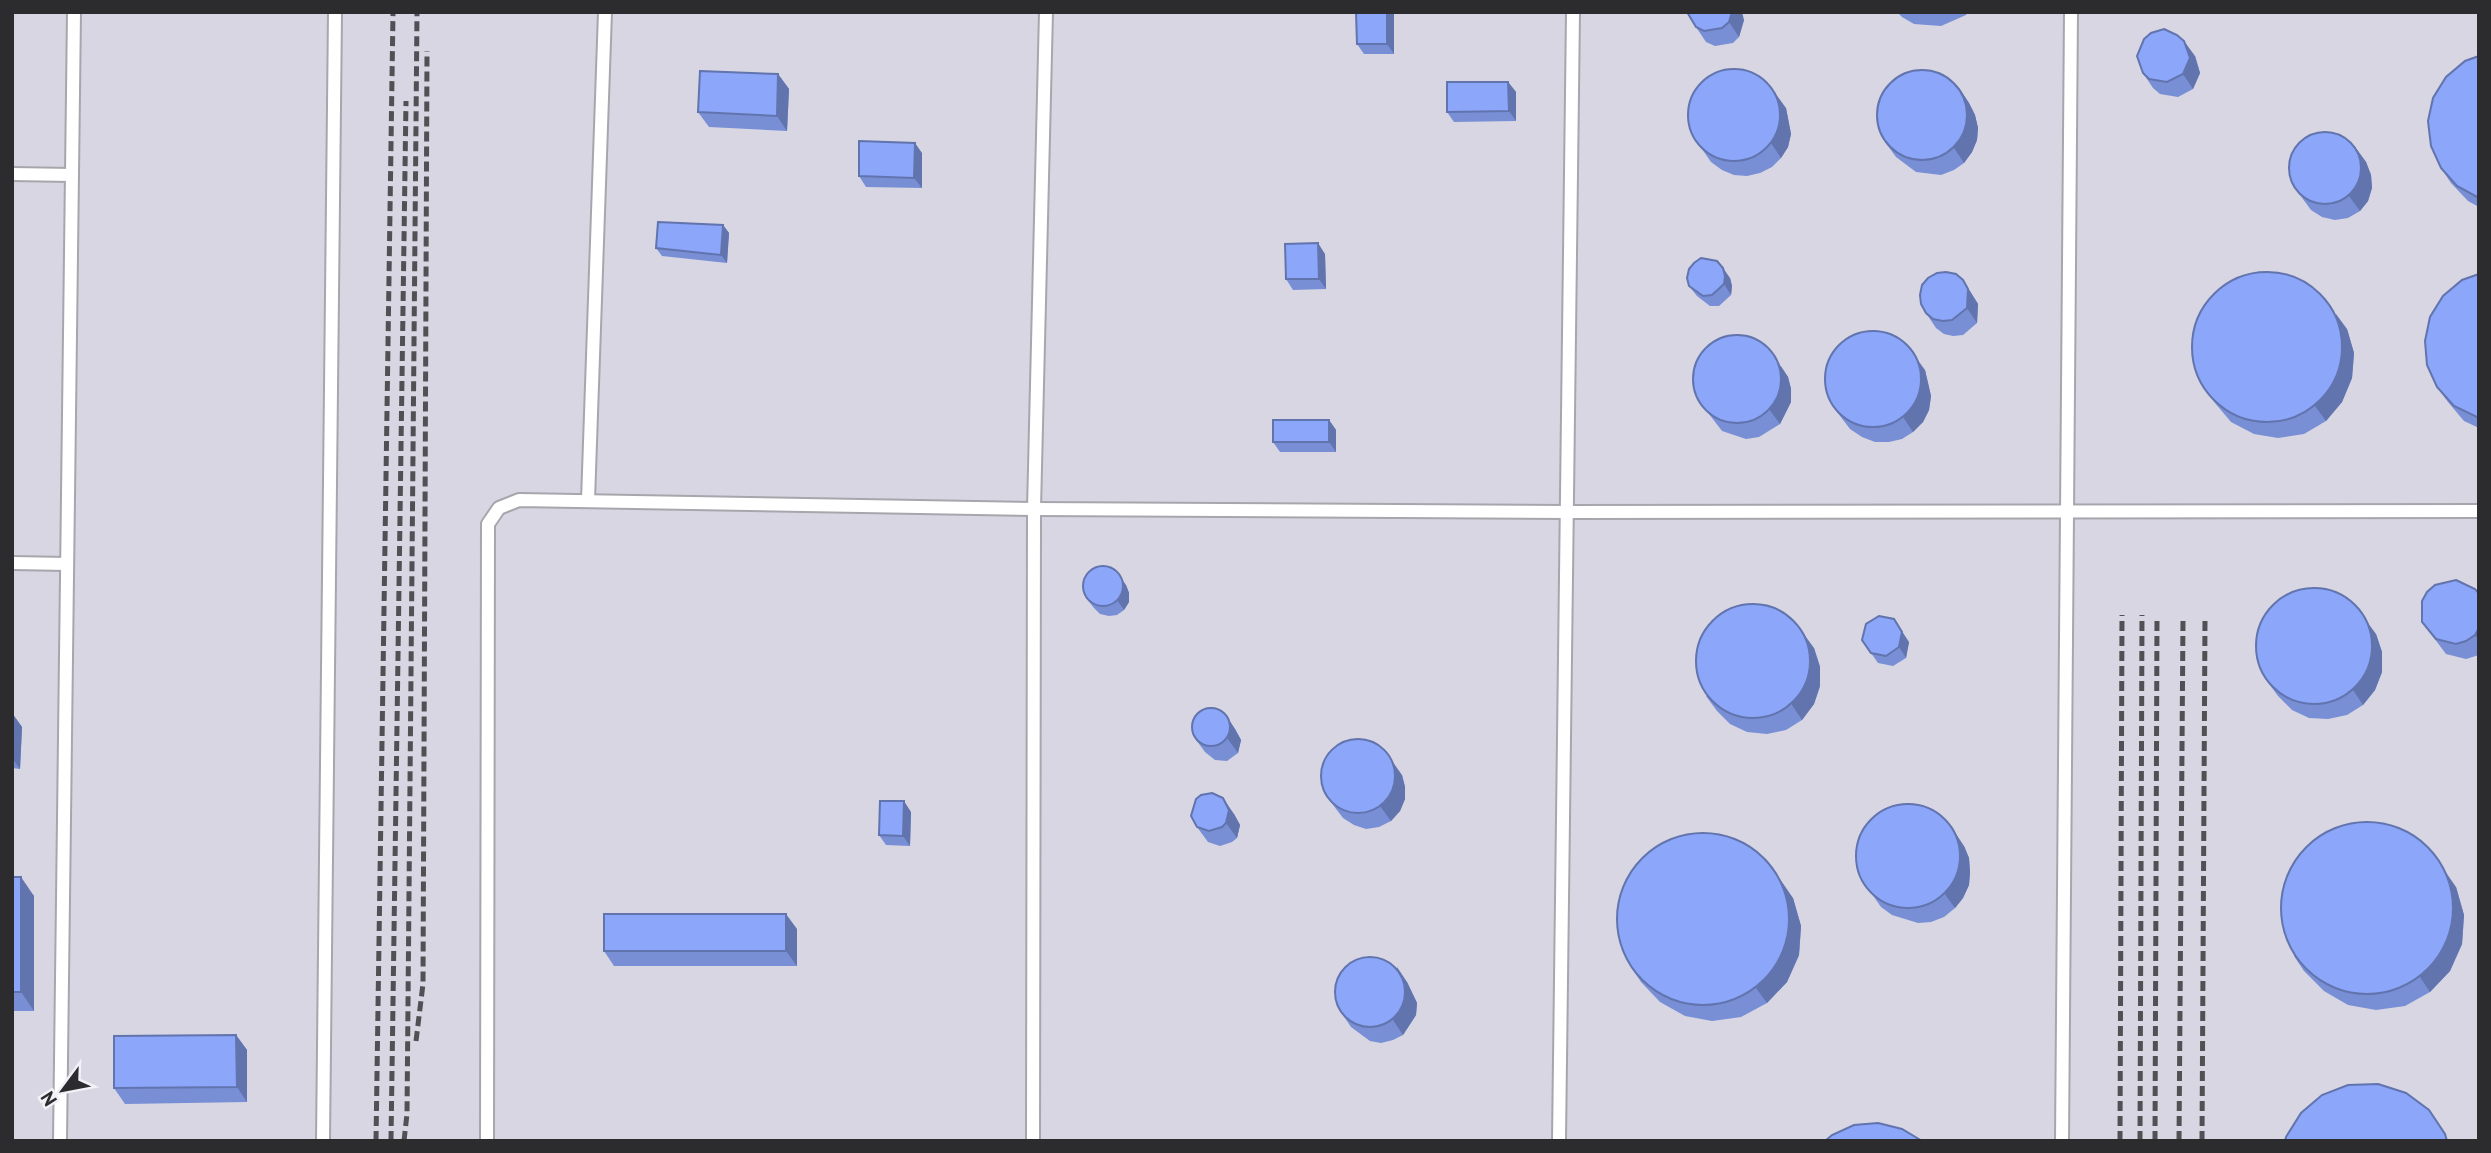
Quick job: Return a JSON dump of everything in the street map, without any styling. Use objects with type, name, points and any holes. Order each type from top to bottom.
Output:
[{"type":"lane","points":[[60,1141],[74,12]]},
{"type":"lane","points":[[323,1141],[335,12]]},
{"type":"lane","points":[[588,500],[605,12]]},
{"type":"lane","points":[[1033,1141],[1034,509],[1046,12]]},
{"type":"lane","points":[[1559,1141],[1573,12]]},
{"type":"lane","points":[[2062,1141],[2071,12]]},
{"type":"lane","points":[[12,174],[72,175]]},
{"type":"lane","points":[[486,1141],[488,524],[499,508],[519,500],[1034,509],[1566,512],[2479,511]]},
{"type":"lane","points":[[12,563],[67,564]]},
{"type":"shaded area","points":[[12,12],[2479,12],[2479,1141],[12,1141]]},
{"type":"building","points":[[1356,12],[1387,12],[1387,44],[1357,44]]},
{"type":"building","points":[[1687,12],[1732,12],[1729,22],[1722,28],[1704,31],[1696,27]]},
{"type":"building","points":[[2164,29],[2184,41],[2190,58],[2183,74],[2167,82],[2149,79],[2143,73],[2137,56],[2144,39],[2151,33]]},
{"type":"building","points":[[2479,56],[2479,198],[2457,186],[2441,168],[2431,146],[2428,121],[2433,98],[2446,77],[2465,61]]},
{"type":"building","points":[[1734,69],[1752,73],[1767,82],[1776,97],[1780,115],[1776,133],[1767,148],[1752,157],[1734,161],[1716,157],[1701,148],[1692,133],[1688,115],[1692,97],[1701,82],[1716,73]]},
{"type":"building","points":[[1922,70],[1939,74],[1954,83],[1963,98],[1967,115],[1963,132],[1954,147],[1939,156],[1922,160],[1905,156],[1890,147],[1881,132],[1877,115],[1881,98],[1890,83],[1905,74]]},
{"type":"building","points":[[700,71],[778,74],[777,116],[698,112]]},
{"type":"building","points":[[1447,82],[1508,82],[1509,111],[1447,112]]},
{"type":"building","points":[[2325,132],[2339,135],[2351,142],[2358,154],[2361,168],[2358,182],[2351,194],[2339,201],[2325,204],[2311,201],[2299,194],[2292,182],[2289,168],[2292,154],[2299,142],[2311,135]]},
{"type":"building","points":[[859,141],[915,143],[914,178],[859,176]]},
{"type":"building","points":[[658,222],[723,225],[721,255],[656,248]]},
{"type":"building","points":[[1318,243],[1319,279],[1286,279],[1285,244]]},
{"type":"building","points":[[1701,258],[1717,261],[1723,268],[1724,284],[1712,295],[1703,296],[1689,286],[1689,269]]},
{"type":"building","points":[[1946,272],[1956,274],[1963,280],[1968,289],[1967,308],[1952,320],[1943,321],[1933,319],[1926,313],[1920,295],[1922,285],[1928,278]]},
{"type":"building","points":[[2267,272],[2296,277],[2320,294],[2337,318],[2342,347],[2337,376],[2320,400],[2296,417],[2267,422],[2238,417],[2214,400],[2197,376],[2192,347],[2197,318],[2214,294],[2238,277]]},
{"type":"building","points":[[2479,274],[2479,418],[2454,406],[2437,387],[2427,365],[2425,341],[2430,317],[2443,296],[2462,280]]},
{"type":"building","points":[[1873,331],[1891,335],[1907,345],[1917,361],[1921,379],[1917,397],[1907,413],[1891,423],[1873,427],[1855,423],[1839,413],[1829,397],[1825,379],[1829,361],[1839,345],[1855,335]]},
{"type":"building","points":[[1737,335],[1754,339],[1768,348],[1777,362],[1781,379],[1777,396],[1768,410],[1754,419],[1737,423],[1720,419],[1706,410],[1697,396],[1693,379],[1697,362],[1706,348],[1720,339]]},
{"type":"building","points":[[1273,420],[1329,420],[1329,442],[1273,442]]},
{"type":"building","points":[[1103,566],[1117,572],[1123,586],[1117,600],[1103,606],[1089,600],[1083,586],[1089,572]]},
{"type":"building","points":[[2456,580],[2475,589],[2479,594],[2479,628],[2475,635],[2456,644],[2436,639],[2422,622],[2422,601],[2435,585]]},
{"type":"building","points":[[2314,588],[2336,592],[2355,605],[2368,624],[2372,646],[2368,668],[2355,687],[2336,700],[2314,704],[2292,700],[2273,687],[2260,668],[2256,646],[2260,624],[2273,605],[2292,592]]},
{"type":"building","points":[[1753,604],[1775,608],[1794,620],[1806,639],[1810,661],[1806,683],[1794,702],[1775,714],[1753,718],[1731,714],[1712,702],[1700,683],[1696,661],[1700,639],[1712,620],[1731,608]]},
{"type":"building","points":[[1879,616],[1894,619],[1902,632],[1899,647],[1886,656],[1871,653],[1862,640],[1866,624]]},
{"type":"building","points":[[1211,708],[1224,714],[1230,727],[1224,740],[1211,746],[1198,740],[1192,727],[1198,714]]},
{"type":"building","points":[[1358,739],[1379,745],[1389,755],[1395,776],[1389,797],[1379,807],[1358,813],[1337,807],[1327,797],[1321,776],[1327,755],[1337,745]]},
{"type":"building","points":[[1212,793],[1223,798],[1229,810],[1226,823],[1209,831],[1197,827],[1191,816],[1196,799]]},
{"type":"building","points":[[880,801],[904,801],[903,836],[879,835]]},
{"type":"building","points":[[1908,804],[1928,808],[1951,827],[1956,836],[1960,856],[1956,876],[1937,899],[1928,904],[1908,908],[1888,904],[1865,885],[1860,876],[1856,856],[1860,836],[1879,813],[1888,808]]},
{"type":"building","points":[[2367,822],[2400,828],[2428,847],[2447,875],[2453,908],[2447,941],[2428,969],[2400,988],[2367,994],[2334,988],[2306,969],[2287,941],[2281,908],[2287,875],[2306,847],[2334,828]]},
{"type":"building","points":[[1703,833],[1736,839],[1764,858],[1783,886],[1789,919],[1783,952],[1764,980],[1736,999],[1703,1005],[1670,999],[1642,980],[1623,952],[1617,919],[1623,886],[1642,858],[1670,839]]},
{"type":"building","points":[[12,877],[21,877],[21,992],[12,992]]},
{"type":"building","points":[[604,914],[786,914],[786,951],[604,951]]},
{"type":"building","points":[[1370,957],[1395,967],[1405,992],[1395,1017],[1370,1027],[1345,1017],[1335,992],[1345,967]]},
{"type":"building","points":[[236,1035],[237,1087],[114,1088],[114,1036]]},
{"type":"building","points":[[2378,1084],[2406,1093],[2429,1110],[2447,1141],[2285,1141],[2301,1113],[2322,1095],[2348,1085]]},
{"type":"building","points":[[1878,1123],[1902,1129],[1922,1141],[1825,1141],[1854,1125]]},
{"type":"railway","points":[[376,1141],[393,12]]},
{"type":"railway","points":[[404,1141],[407,1114],[417,12]]},
{"type":"railway","points":[[416,1041],[423,984],[427,51]]},
{"type":"railway","points":[[391,1141],[406,101]]},
{"type":"railway","points":[[2120,1141],[2122,615]]},
{"type":"railway","points":[[2140,1141],[2142,615]]},
{"type":"railway","points":[[2155,1141],[2157,616]]},
{"type":"railway","points":[[2179,1141],[2183,618]]},
{"type":"railway","points":[[2202,1141],[2205,619]]}]
